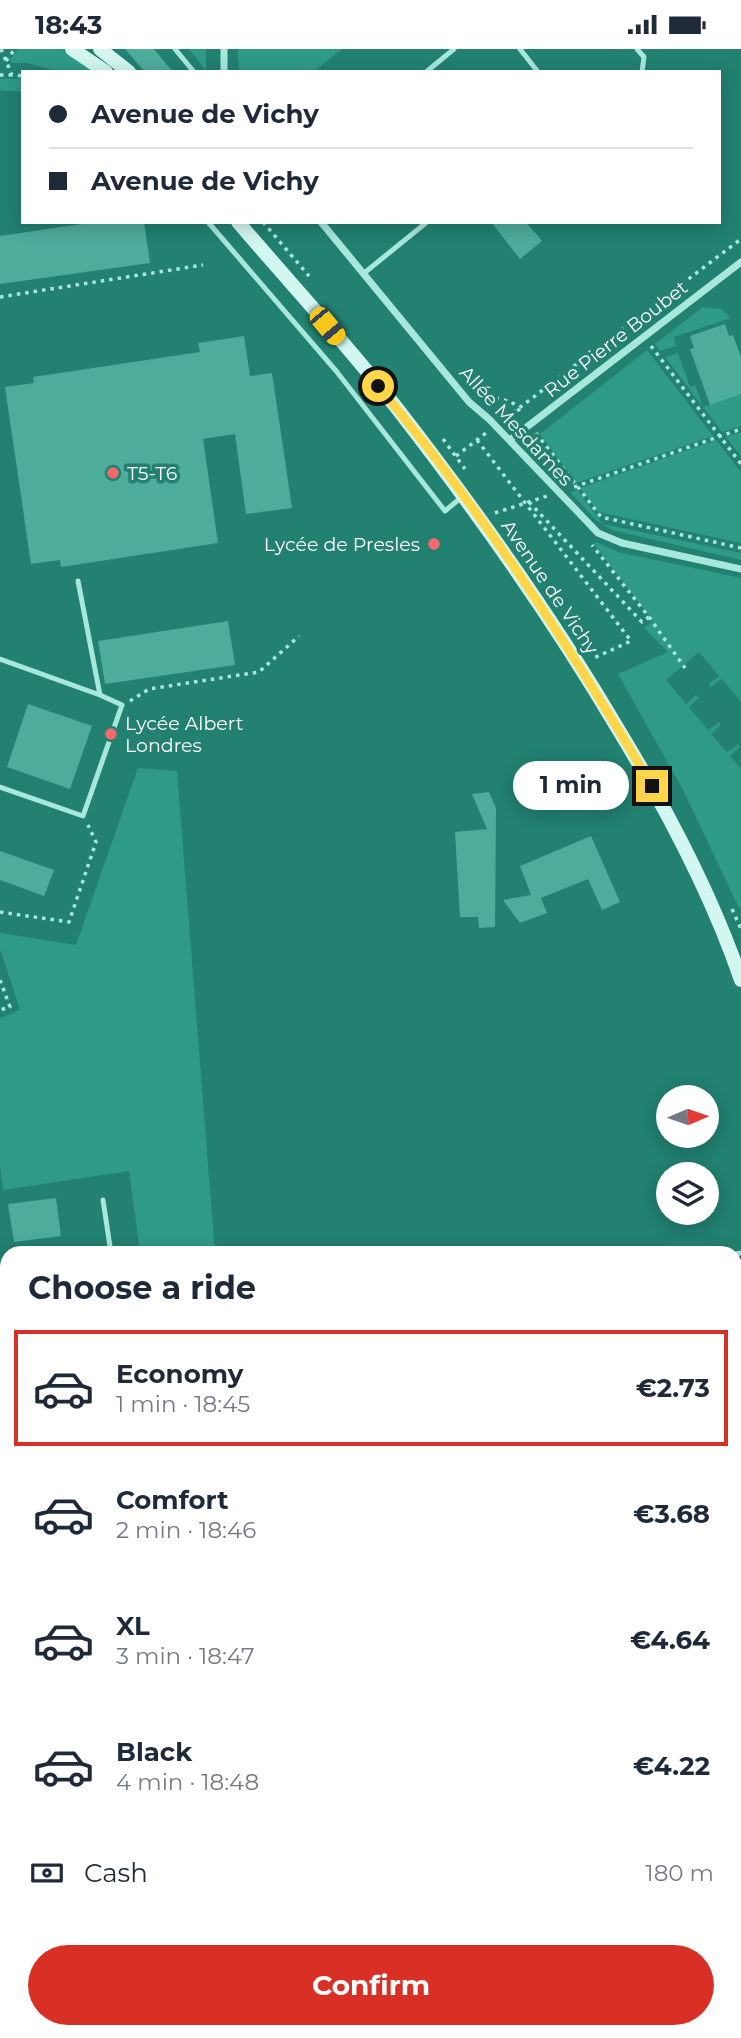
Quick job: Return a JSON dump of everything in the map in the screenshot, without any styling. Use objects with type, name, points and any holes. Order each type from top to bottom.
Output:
[{"type":"main road","points":[[72,49],[103,70]]},
{"type":"main road","points":[[100,49],[126,70]]},
{"type":"main road","name":"Avenue de Vichy","points":[[240,224],[395,406],[488,529],[585,672],[652,786],[700,880],[741,980]]},
{"type":"street","points":[[224,49],[224,70]]},
{"type":"street","name":"Allée Mesdames","points":[[323,224],[469,402],[510,440],[588,525],[609,539],[741,569]]},
{"type":"street","name":"Rue Pierre Boubet","points":[[510,440],[741,262]]},
{"type":"lane","points":[[175,49],[192,70]]},
{"type":"lane","points":[[428,70],[454,49]]},
{"type":"lane","points":[[520,49],[536,70]]},
{"type":"lane","points":[[638,49],[644,57],[642,70]]},
{"type":"lane","points":[[210,224],[337,372],[445,511],[463,496]]},
{"type":"lane","points":[[363,274],[426,224]]},
{"type":"lane","points":[[78,581],[100,695]]},
{"type":"lane","points":[[0,659],[122,705],[83,815],[0,787]]},
{"type":"lane","points":[[103,1200],[110,1246]]},
{"type":"path","points":[[1,49],[12,75]]},
{"type":"path","points":[[6,61],[15,49]]},
{"type":"path","points":[[0,75],[21,76]]},
{"type":"path","points":[[496,426],[741,239]]},
{"type":"path","points":[[0,297],[204,265]]},
{"type":"path","points":[[633,322],[741,464]]},
{"type":"path","points":[[478,394],[512,401],[601,517],[741,548]]},
{"type":"path","points":[[495,513],[741,429]]},
{"type":"path","points":[[463,451],[488,432],[495,440]]},
{"type":"path","points":[[477,440],[631,641],[594,658]]},
{"type":"path","points":[[539,488],[555,505]]},
{"type":"path","points":[[526,503],[642,622],[649,617]]},
{"type":"path","points":[[588,539],[685,668]]},
{"type":"path","points":[[122,705],[149,689],[259,672],[299,636]]},
{"type":"path","points":[[0,912],[69,922],[96,842],[83,815]]},
{"type":"path","points":[[736,915],[741,913]]},
{"type":"path","points":[[0,980],[10,1007],[0,1010]]},
{"type":"green space","points":[[18,49],[62,49],[96,70],[53,70],[27,63],[12,63],[10,60]]},
{"type":"green space","points":[[189,49],[206,49],[205,70]]},
{"type":"green space","points":[[238,49],[342,49],[316,70],[239,70]]},
{"type":"green space","points":[[0,79],[21,79],[21,92],[0,90]]},
{"type":"green space","points":[[703,307],[721,309],[731,318],[674,337],[676,346],[660,351],[655,344]]},
{"type":"green space","points":[[647,350],[713,436],[576,483],[540,434]]},
{"type":"green space","points":[[678,353],[690,387],[695,385],[703,407],[665,357]]},
{"type":"green space","points":[[741,394],[741,426],[722,432],[703,407]]},
{"type":"green space","points":[[741,432],[741,456],[726,437]]},
{"type":"green space","points":[[536,437],[572,484],[565,487],[527,446]]},
{"type":"green space","points":[[716,440],[741,472],[741,543],[598,512],[580,488]]},
{"type":"green space","points":[[577,490],[603,524],[741,553],[741,560],[612,530],[596,520],[570,492]]},
{"type":"green space","points":[[596,542],[618,552],[741,578],[741,702],[722,679],[711,687],[709,684],[719,676],[699,652],[666,680],[686,704],[696,695],[699,698],[689,707],[708,730],[719,722],[721,725],[711,734],[727,752],[738,744],[740,747],[730,756],[741,769],[739,908],[683,790],[618,674],[668,652],[644,628],[653,621],[594,544]]},
{"type":"green space","points":[[138,768],[177,771],[214,1246],[139,1246],[129,1171],[3,1190],[0,1167],[0,1018],[20,1010],[0,949],[0,933],[76,945]]},
{"type":"building","points":[[125,49],[154,49],[171,70],[143,70]]},
{"type":"building","points":[[81,224],[144,224],[150,263],[0,284],[0,236]]},
{"type":"building","points":[[493,224],[528,224],[542,241],[520,259]]},
{"type":"building","points":[[725,324],[729,336],[733,335],[741,357],[741,394],[710,405],[690,349],[694,348],[690,336]]},
{"type":"building","name":"T5-T6","points":[[244,336],[250,376],[272,373],[292,508],[246,514],[235,434],[203,439],[218,543],[61,567],[60,560],[31,564],[5,387],[34,383],[33,377],[200,352],[198,343]]},
{"type":"building","points":[[228,621],[235,665],[105,684],[98,641]]},
{"type":"building","points":[[28,704],[92,726],[70,789],[7,767]]},
{"type":"building","points":[[489,792],[496,808],[495,927],[479,928],[478,917],[460,917],[455,832],[487,829],[472,794]]},
{"type":"building","points":[[591,836],[620,902],[602,910],[588,879],[541,898],[547,913],[520,923],[503,900],[531,895],[520,866]]},
{"type":"building","points":[[0,851],[54,870],[44,896],[0,880]]},
{"type":"building","points":[[56,1198],[61,1236],[14,1242],[8,1204]]},
{"type":"place","name":"T5-T6","points":[[113,473]]},
{"type":"place","name":"Lycée de Presles","points":[[434,544]]},
{"type":"place","name":"Lycée Albert Londres","points":[[111,734]]},
{"type":"route","points":[[378,386],[488,529],[585,672],[652,786]]}]
